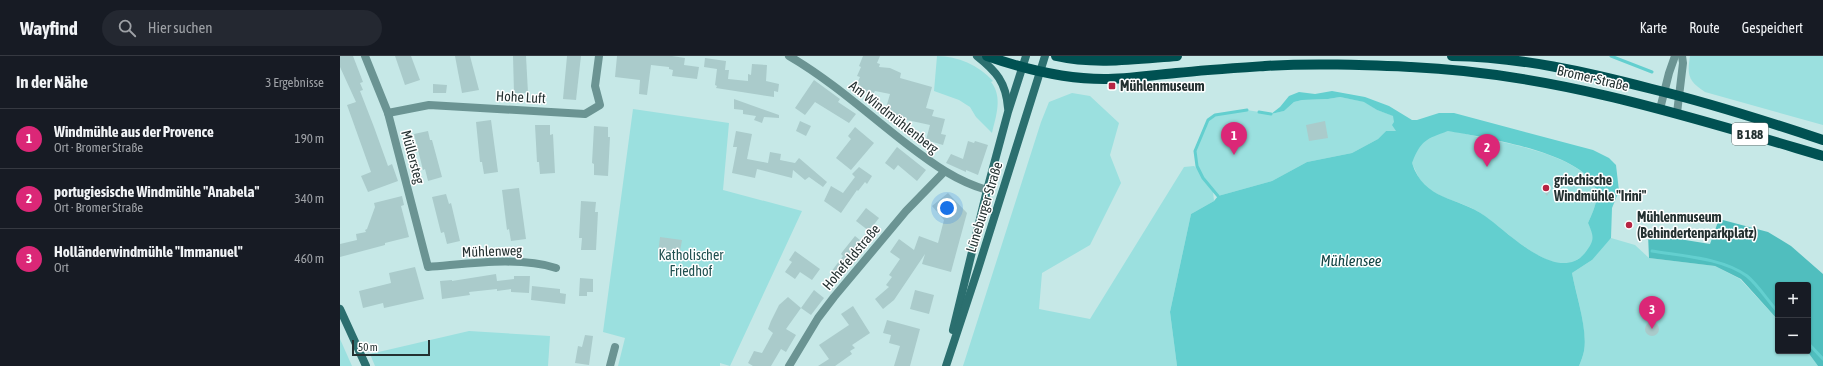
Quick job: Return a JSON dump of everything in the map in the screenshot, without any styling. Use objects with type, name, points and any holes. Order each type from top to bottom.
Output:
[{"type":"main road","name":"B 188","points":[[987,56],[1039,72]]},
{"type":"main road","points":[[1056,56],[1072,60],[1104,61],[1177,56]]},
{"type":"main road","name":"Bromer Straße","points":[[1452,56],[1514,59],[1557,66],[1680,96],[1823,140]]},
{"type":"main road","name":"Bromer Straße","points":[[1039,72],[1062,76],[1104,79],[1268,66],[1351,65],[1460,70],[1546,82],[1677,113],[1823,156]]},
{"type":"street","name":"Müllersteg","points":[[365,56],[388,113],[428,267]]},
{"type":"street","name":"Hohe Luft","points":[[388,113],[429,105],[585,114],[600,105],[595,86],[599,56]]},
{"type":"street","name":"Am Windmühlenberg","points":[[789,56],[811,69],[878,123],[944,172],[966,184],[987,190]]},
{"type":"street","points":[[977,56],[992,68],[1000,78],[1007,100],[1008,112]]},
{"type":"street","name":"Lüneburger Straße","points":[[946,366],[987,190],[1008,112],[1026,56]]},
{"type":"street","name":"Lüneburger Straße","points":[[946,366],[1045,56]]},
{"type":"street","points":[[1660,109],[1675,56]]},
{"type":"street","points":[[1677,113],[1683,63],[1682,56]]},
{"type":"street","name":"Hohefeldstraße","points":[[789,366],[811,330],[834,297],[906,211],[944,172]]},
{"type":"street","name":"Mühlenweg","points":[[428,267],[490,262],[541,263],[556,268]]},
{"type":"street","points":[[340,309],[366,366]]},
{"type":"street","points":[[610,366],[615,347]]},
{"type":"green space","points":[[937,56],[945,56],[967,62],[981,70],[993,81],[991,82],[997,94],[998,107],[992,133],[976,117],[970,107],[959,100],[934,91]]},
{"type":"green space","points":[[1690,56],[1823,56],[1823,125],[1705,92],[1692,81],[1690,77]]},
{"type":"green space","points":[[1072,93],[1090,96],[1119,123],[1110,155],[1121,183],[1090,245],[1042,273],[1039,309],[1090,319],[1184,167],[1194,166],[1199,170],[1195,151],[1208,120],[1215,115],[1247,110],[1271,114],[1284,111],[1294,102],[1302,100],[1340,97],[1365,102],[1377,110],[1394,116],[1427,138],[1448,131],[1459,132],[1544,153],[1562,160],[1578,169],[1589,178],[1596,190],[1597,198],[1588,223],[1600,248],[1611,238],[1635,245],[1649,258],[1715,266],[1740,279],[1775,317],[1775,354],[1809,354],[1818,366],[1579,366],[1583,357],[1585,342],[1581,312],[1572,273],[1592,260],[1581,257],[1572,263],[1565,264],[1542,258],[1519,243],[1477,211],[1437,194],[1425,186],[1409,158],[1386,131],[1378,139],[1352,153],[1307,162],[1272,181],[1218,196],[1213,191],[1214,201],[1191,214],[1170,312],[1177,366],[963,366],[1041,122],[1049,102]]},
{"type":"green space","name":"Katholischer Friedhof","points":[[633,109],[729,123],[723,190],[802,211],[730,366],[720,363],[720,366],[618,366],[625,338],[603,332]]},
{"type":"green space","points":[[469,331],[550,336],[548,366],[375,366],[370,354]]},
{"type":"green space","points":[[340,339],[352,366],[340,366]]},
{"type":"shaded area","points":[[1719,219],[1768,232],[1791,246],[1823,274],[1823,366],[1818,366],[1809,354],[1811,354],[1811,282],[1775,282],[1775,317],[1741,279],[1715,266],[1649,258],[1648,234],[1710,244]]},
{"type":"water","name":"Mühlensee","points":[[1332,91],[1365,97],[1389,106],[1412,120],[1417,120],[1439,113],[1454,113],[1593,150],[1609,158],[1616,165],[1619,191],[1612,208],[1611,238],[1592,260],[1572,273],[1581,312],[1585,343],[1583,357],[1579,366],[1177,366],[1170,312],[1191,214],[1214,201],[1218,196],[1272,181],[1307,162],[1352,153],[1378,139],[1386,131],[1396,131],[1392,125],[1394,122],[1393,116],[1377,110],[1364,102],[1340,97],[1302,100],[1294,102],[1284,111],[1271,114],[1280,107],[1289,96],[1299,92],[1315,94]],"holes":[[[1448,131],[1531,149],[1554,157],[1573,166],[1588,177],[1596,190],[1597,198],[1588,223],[1592,235],[1592,241],[1585,253],[1574,261],[1561,263],[1548,260],[1520,243],[1485,216],[1442,196],[1425,184],[1417,175],[1412,163],[1415,155],[1425,141]]]},
{"type":"building","points":[[340,56],[353,56],[363,82],[360,83],[363,90],[360,91],[388,166],[392,164],[398,181],[368,192],[361,176],[371,172],[347,105],[356,102],[340,67]]},
{"type":"building","points":[[395,56],[411,56],[420,80],[405,85]]},
{"type":"building","points":[[455,56],[470,56],[479,90],[462,93]]},
{"type":"building","points":[[513,56],[526,56],[528,93],[514,93]]},
{"type":"building","points":[[567,56],[581,56],[576,100],[563,99]]},
{"type":"building","points":[[617,56],[672,56],[685,58],[684,65],[699,67],[697,79],[672,76],[673,70],[669,69],[669,67],[651,65],[647,95],[639,94],[640,80],[615,77]]},
{"type":"building","points":[[863,56],[880,56],[877,63],[880,64],[879,67],[890,68],[901,73],[900,78],[932,87],[926,108],[934,110],[932,116],[945,119],[941,134],[946,135],[943,145],[926,140],[930,125],[884,115],[890,94],[875,91],[873,94],[856,86],[860,77],[857,76],[861,67],[859,66]]},
{"type":"building","points":[[705,58],[726,61],[725,70],[729,70],[728,79],[748,81],[748,74],[751,75],[752,64],[767,65],[766,81],[779,84],[778,92],[774,91],[774,97],[716,88],[717,69],[704,67]]},
{"type":"building","points":[[814,80],[840,99],[838,102],[856,114],[849,123],[815,102],[805,115],[795,108]]},
{"type":"building","points":[[433,84],[447,85],[446,93],[433,93]]},
{"type":"building","points":[[734,99],[779,115],[779,118],[764,117],[762,123],[754,120],[756,116],[743,114],[743,110],[734,109]]},
{"type":"building","points":[[491,120],[498,172],[484,174],[482,162],[480,162],[476,122]]},
{"type":"building","points":[[800,121],[811,126],[806,136],[796,131]]},
{"type":"building","points":[[1325,121],[1328,138],[1309,141],[1306,125]]},
{"type":"building","points":[[535,125],[550,125],[550,135],[553,134],[555,173],[540,174],[539,162],[537,162]]},
{"type":"building","points":[[594,126],[608,127],[608,137],[610,137],[608,176],[594,175],[594,164],[592,163]]},
{"type":"building","points":[[855,127],[874,143],[851,170],[836,158],[851,139],[848,136]]},
{"type":"building","points":[[428,131],[430,140],[432,140],[442,177],[428,181],[425,169],[423,170],[414,134]]},
{"type":"building","points":[[736,131],[752,134],[747,159],[768,163],[770,152],[781,154],[780,160],[795,163],[799,158],[827,182],[823,187],[809,177],[805,180],[793,170],[792,178],[757,169],[755,178],[732,173],[737,147],[733,147]]},
{"type":"building","points":[[968,141],[974,143],[975,141],[988,145],[978,175],[966,170],[966,172],[946,163],[951,154],[963,159]]},
{"type":"building","points":[[897,147],[926,170],[917,181],[898,165],[894,170],[885,163]]},
{"type":"building","points":[[859,167],[872,176],[867,184],[865,182],[858,191],[857,190],[841,213],[824,201],[831,186],[843,193],[855,177],[852,174]]},
{"type":"building","name":"griechische Windmühle \"Irini\"","points":[[1546,184],[1550,186],[1551,189],[1547,196],[1542,189],[1543,185]]},
{"type":"building","points":[[519,188],[526,239],[511,241],[509,229],[507,230],[502,190]]},
{"type":"building","points":[[948,193],[967,213],[951,272],[922,264],[925,254],[894,300],[883,309],[875,299],[889,287],[886,285],[892,277],[889,275],[900,259],[890,252],[899,239],[914,250],[919,236],[938,243],[944,220],[932,206]]},
{"type":"building","points":[[446,194],[449,204],[451,203],[460,241],[447,244],[444,232],[441,233],[432,197]]},
{"type":"building","points":[[402,196],[404,205],[401,206],[409,237],[340,257],[340,244],[357,240],[356,234],[366,232],[365,230],[367,229],[375,207],[374,203]]},
{"type":"building","points":[[581,201],[596,202],[595,212],[598,212],[596,250],[581,250],[582,238],[579,238]]},
{"type":"building","points":[[866,208],[879,218],[869,231],[856,221]]},
{"type":"building","points":[[855,236],[866,245],[838,277],[831,272],[843,256],[841,254],[843,251]]},
{"type":"building","points":[[660,237],[682,240],[679,257],[658,254]]},
{"type":"building","points":[[795,251],[820,269],[812,280],[800,272],[795,279],[785,272],[792,262],[789,260]]},
{"type":"building","points":[[415,267],[424,299],[384,308],[383,303],[363,308],[359,291],[391,283],[389,273]]},
{"type":"building","points":[[496,274],[497,281],[514,279],[514,276],[530,276],[529,293],[511,292],[511,289],[497,291],[497,289],[469,292],[470,295],[442,299],[440,281],[452,281]]},
{"type":"building","points":[[580,278],[593,279],[593,292],[587,292],[587,296],[579,296]]},
{"type":"building","points":[[532,286],[560,289],[560,293],[566,294],[565,304],[531,300]]},
{"type":"building","points":[[814,290],[824,298],[811,315],[801,308]]},
{"type":"building","points":[[915,290],[934,295],[929,314],[910,309]]},
{"type":"building","points":[[788,297],[801,308],[786,329],[796,335],[786,352],[781,349],[771,366],[753,366],[748,363],[754,351],[762,353],[773,333],[768,329],[771,321],[779,305]]},
{"type":"building","points":[[853,306],[870,333],[852,345],[855,348],[850,351],[852,354],[835,366],[818,366],[829,359],[819,345],[849,325],[841,314]]},
{"type":"building","points":[[887,320],[920,329],[910,366],[894,366],[900,346],[889,343],[891,335],[883,333]]},
{"type":"building","points":[[1649,322],[1655,322],[1659,326],[1659,332],[1655,336],[1649,336],[1645,332],[1645,326]]},
{"type":"building","points":[[585,335],[593,336],[589,365],[575,363],[578,346],[582,347]]},
{"type":"waterway","points":[[1611,56],[1652,72]]},
{"type":"waterway","points":[[1218,196],[1203,178],[1197,166],[1195,151],[1208,120],[1215,115],[1247,110]]},
{"type":"waterway","points":[[1259,112],[1271,114]]},
{"type":"waterway","points":[[1652,251],[1714,261],[1737,270],[1747,276],[1759,288],[1775,308]]},
{"type":"waterway","points":[[1811,346],[1823,359]]},
{"type":"place","name":"Mühlenmuseum","points":[[1112,86]]},
{"type":"place","name":"Windmühle aus der Provence","points":[[1234,155]]},
{"type":"place","name":"portugiesische Windmühle \"Anabela\"","points":[[1487,167]]},
{"type":"place","name":"griechische Windmühle \"Irini\"","points":[[1546,188]]},
{"type":"place","name":"Mühlenmuseum (Behindertenparkplatz)","points":[[1629,225]]},
{"type":"place","name":"Holländerwindmühle \"Immanuel\"","points":[[1652,329]]}]
